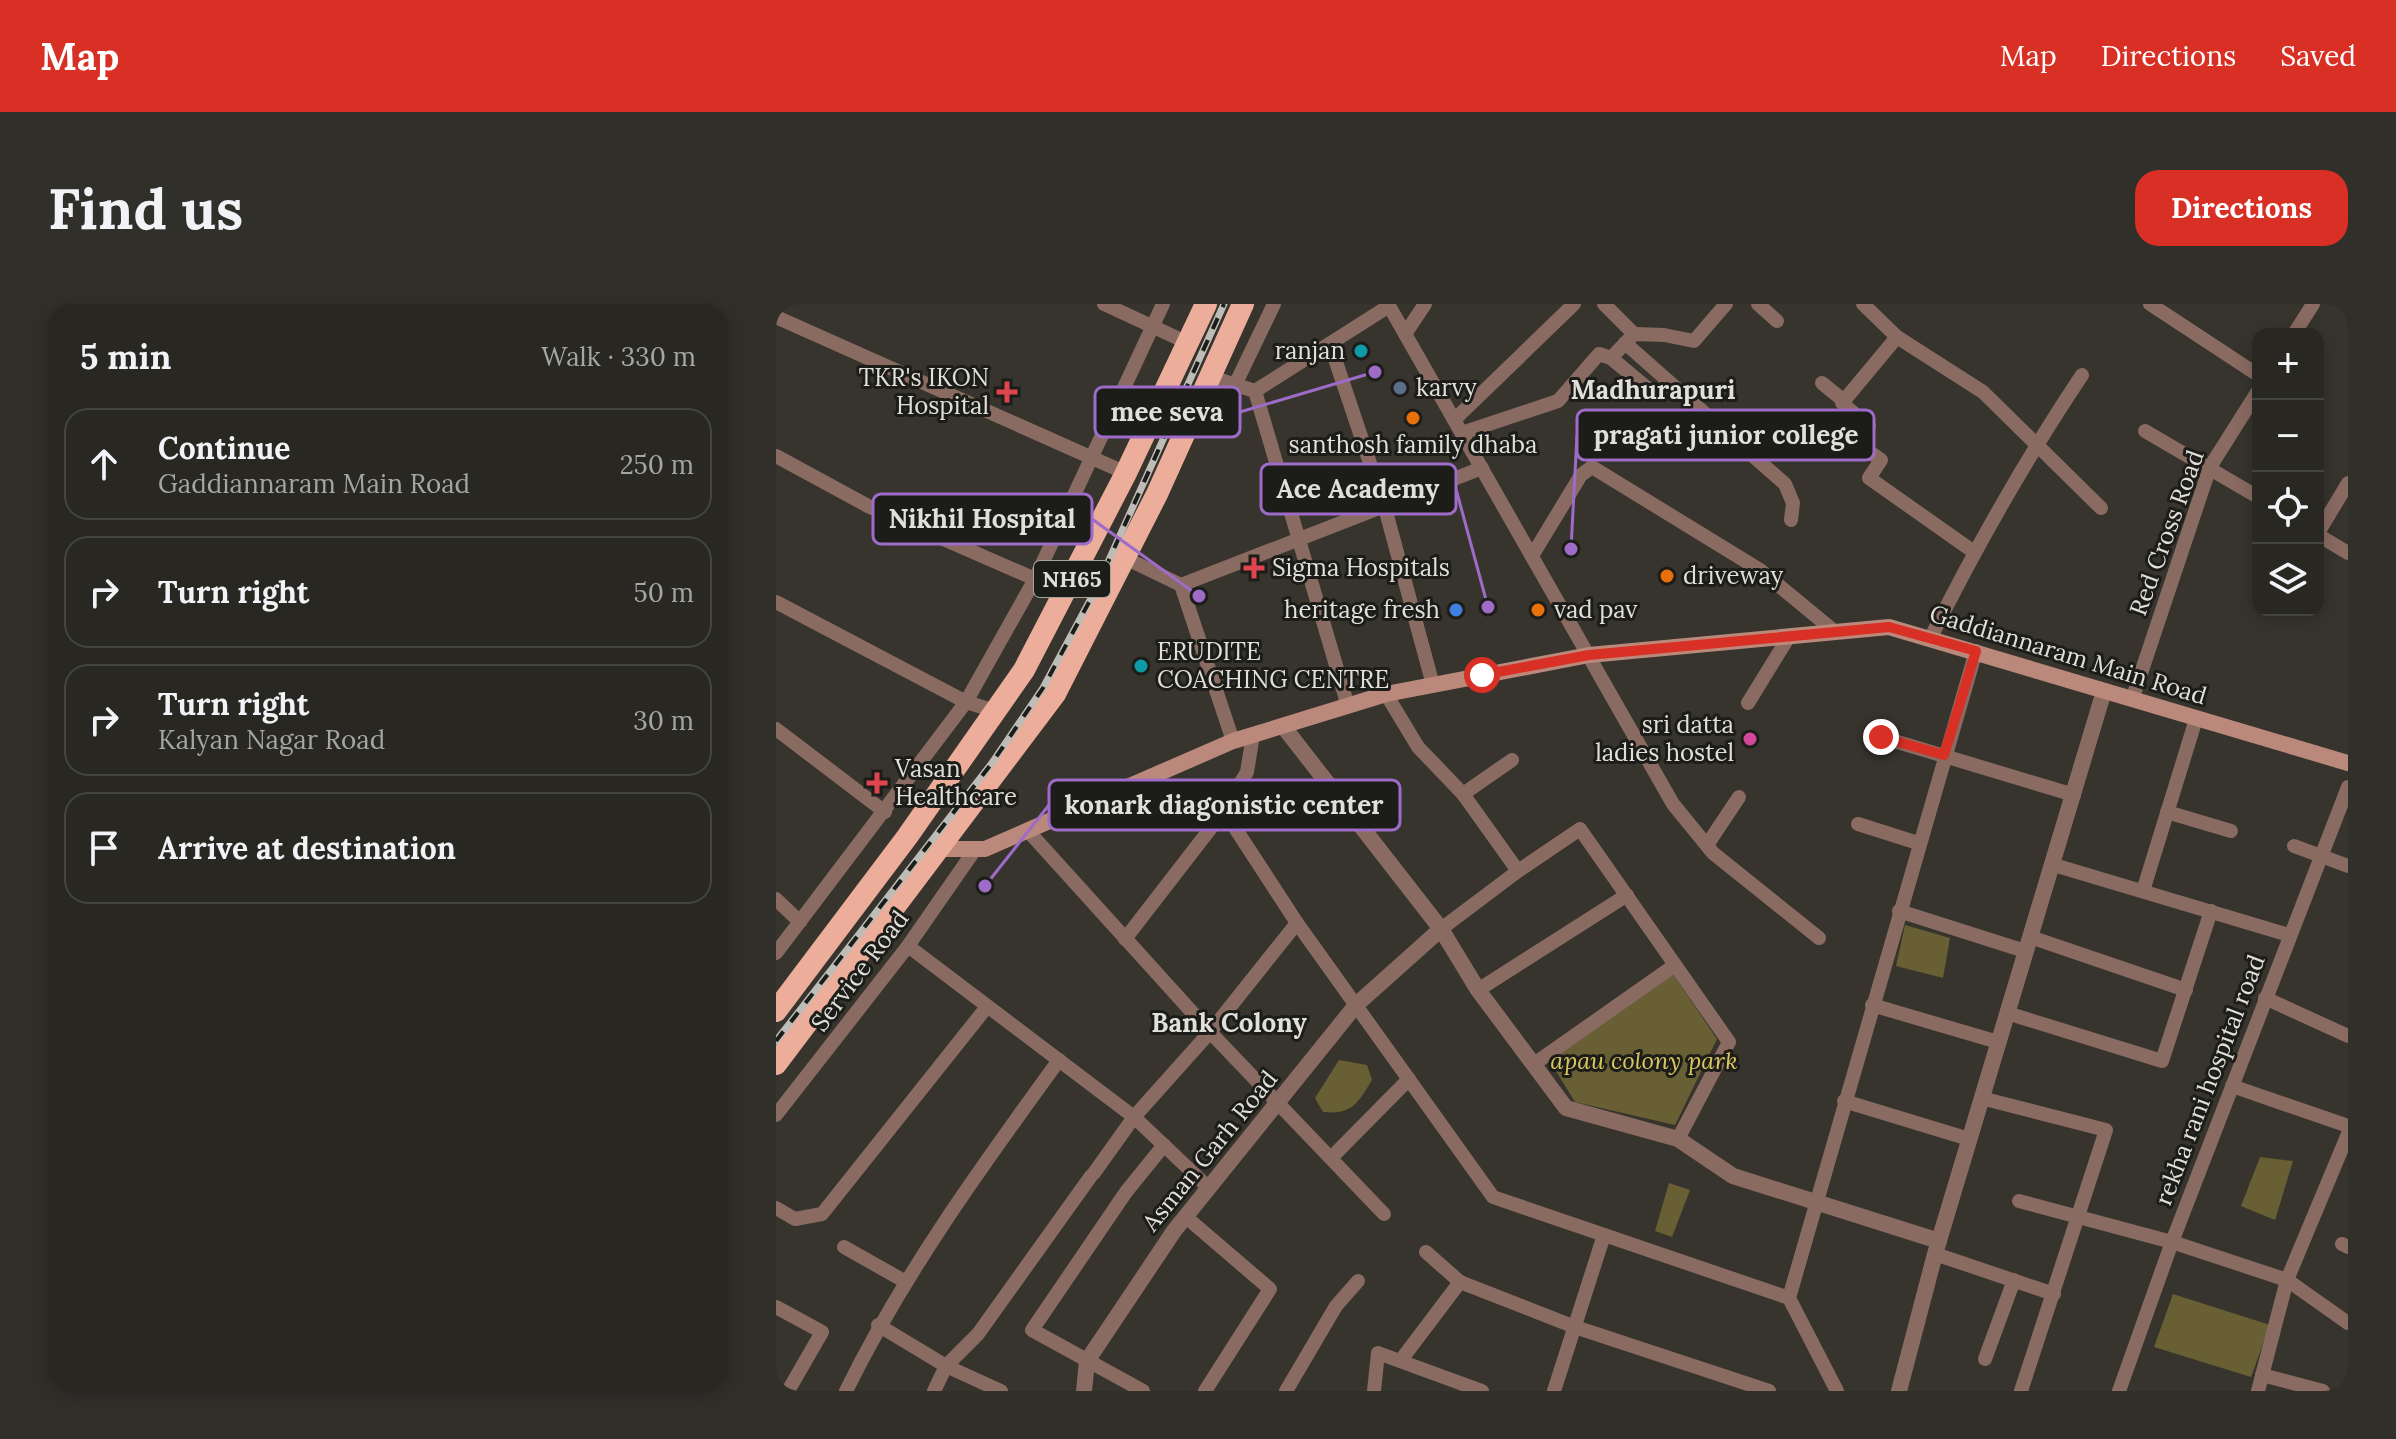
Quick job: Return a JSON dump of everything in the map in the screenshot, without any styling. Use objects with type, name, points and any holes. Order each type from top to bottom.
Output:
[{"type":"highway","name":"NH65","points":[[776,1011],[907,837],[1035,650],[1126,473],[1206,304]]},
{"type":"highway","name":"NH65","points":[[776,1064],[1055,694],[1125,558],[1243,304]]},
{"type":"highway","points":[[1171,376],[1208,384]]},
{"type":"highway","points":[[1035,650],[1067,668]]},
{"type":"main road","name":"Gaddiannaram Main Road","points":[[941,849],[974,851],[1030,833],[1233,741],[1386,694],[1589,655],[1889,627],[2348,763]]},
{"type":"street","points":[[784,304],[776,314],[1126,473]]},
{"type":"street","points":[[1104,304],[1188,343]]},
{"type":"street","points":[[776,953],[966,702],[1035,579],[1163,304]]},
{"type":"street","points":[[1235,385],[1274,304]]},
{"type":"street","points":[[1405,334],[1425,304]]},
{"type":"street","points":[[1454,420],[1574,304]]},
{"type":"street","points":[[1604,304],[1629,339],[1785,484],[1793,503],[1791,520]]},
{"type":"street","points":[[1611,358],[1629,339],[1664,335],[1694,341],[1726,304]]},
{"type":"street","points":[[1758,304],[1777,321]]},
{"type":"street","points":[[2150,304],[2252,371]]},
{"type":"street","points":[[2298,328],[2313,304]]},
{"type":"street","points":[[1208,384],[1235,385],[1255,391],[1388,305],[1673,804],[1707,845],[1819,938]]},
{"type":"street","points":[[1867,305],[1897,337],[1983,392],[2101,508]]},
{"type":"street","points":[[1844,401],[1897,337]]},
{"type":"street","points":[[1330,344],[1385,508],[1433,685]]},
{"type":"street","points":[[1462,433],[1558,401],[1599,354],[1611,358],[1653,393]]},
{"type":"street","points":[[1930,639],[1974,552],[2035,444],[2082,375]]},
{"type":"street","points":[[1822,383],[1869,426],[1857,443],[1881,460],[1869,478],[1974,552]]},
{"type":"street","points":[[1255,391],[1348,706]]},
{"type":"street","name":"Red Cross Road","points":[[2133,697],[2210,467],[2252,400]]},
{"type":"street","points":[[2145,431],[2252,493]]},
{"type":"street","points":[[776,456],[868,506],[1035,579]]},
{"type":"street","points":[[1532,556],[1581,475],[1592,467],[1760,570],[1834,631]]},
{"type":"street","points":[[1181,585],[1482,468]]},
{"type":"street","points":[[2324,524],[2348,483]]},
{"type":"street","points":[[2324,538],[2348,553]]},
{"type":"street","points":[[1125,558],[1181,585],[1233,741]]},
{"type":"street","points":[[779,609],[966,702],[995,711]]},
{"type":"street","points":[[1748,703],[1788,638]]},
{"type":"street","points":[[1837,1391],[1789,1298],[1918,843],[1976,651]]},
{"type":"street","points":[[1899,1391],[1937,1248],[2104,691]]},
{"type":"street","points":[[1386,694],[1418,747],[1463,794],[1518,871]]},
{"type":"street","points":[[2143,891],[2196,719]]},
{"type":"street","points":[[1283,726],[1441,929],[1478,990],[1566,1108],[1678,1139],[1733,1176],[1815,1202],[2054,1294]]},
{"type":"street","points":[[776,729],[885,812]]},
{"type":"street","points":[[1125,939],[1224,811],[1247,772],[1253,735]]},
{"type":"street","points":[[1881,737],[2074,795]]},
{"type":"street","points":[[1463,794],[1512,760]]},
{"type":"street","name":"rekha rani hospital road","points":[[2119,1391],[2172,1242],[2348,787]]},
{"type":"street","points":[[1707,845],[1739,797]]},
{"type":"street","points":[[1224,811],[1297,923],[1493,1197],[1789,1298]]},
{"type":"street","points":[[2167,812],[2231,831]]},
{"type":"street","points":[[1858,824],[1918,843]]},
{"type":"street","points":[[1441,929],[1580,829],[1729,1042],[1678,1139]]},
{"type":"street","points":[[1030,833],[1210,1032],[1384,1214]]},
{"type":"street","points":[[2294,846],[2348,866]]},
{"type":"street","name":"Service Road","points":[[776,1115],[908,946],[974,851]]},
{"type":"street","points":[[2054,865],[2289,935]]},
{"type":"street","points":[[1478,990],[1627,895]]},
{"type":"street","points":[[776,899],[800,922]]},
{"type":"street","points":[[1899,911],[2186,990]]},
{"type":"street","points":[[2007,1013],[2162,1061],[2211,911]]},
{"type":"street","points":[[934,1391],[946,1366],[978,1334],[1134,1117],[1210,1032],[1297,923]]},
{"type":"street","name":"Asman Garh Road","points":[[1084,1391],[1087,1361],[1186,1217],[1356,1005],[1441,929]]},
{"type":"street","points":[[908,946],[1134,1117],[1209,1188]]},
{"type":"street","points":[[1534,1064],[1675,965]]},
{"type":"street","points":[[2265,998],[2348,1036]]},
{"type":"street","points":[[1872,1005],[1998,1042]]},
{"type":"street","points":[[776,1208],[795,1219],[822,1214],[986,1008]]},
{"type":"street","points":[[846,1391],[878,1325],[995,1148],[1059,1060]]},
{"type":"street","points":[[1332,1157],[1409,1079]]},
{"type":"street","points":[[2232,1086],[2348,1126]]},
{"type":"street","points":[[1981,1098],[2106,1130],[2021,1391]]},
{"type":"street","points":[[1844,1101],[1969,1139]]},
{"type":"street","points":[[2258,1391],[2287,1280],[2348,1134]]},
{"type":"street","points":[[1143,1391],[1032,1330],[1126,1192],[1164,1145]]},
{"type":"street","points":[[2019,1201],[2172,1242],[2287,1280],[2348,1323]]},
{"type":"street","points":[[1186,1217],[1270,1289],[1205,1391]]},
{"type":"street","points":[[1554,1391],[1604,1235]]},
{"type":"street","points":[[844,1247],[906,1282]]},
{"type":"street","points":[[1426,1252],[1460,1282],[1575,1327],[1769,1391]]},
{"type":"street","points":[[1985,1359],[2014,1280]]},
{"type":"street","points":[[1286,1391],[1336,1306],[1358,1281]]},
{"type":"street","points":[[1401,1360],[1460,1282]]},
{"type":"street","points":[[776,1307],[822,1332],[788,1391]]},
{"type":"street","points":[[878,1325],[946,1366],[992,1389]]},
{"type":"street","points":[[1374,1391],[1378,1353],[1482,1391]]},
{"type":"street","points":[[2262,1375],[2323,1391]]},
{"type":"green space","points":[[1905,925],[1950,938],[1943,978],[1896,966]]},
{"type":"green space","name":"apau colony park","points":[[1673,974],[1717,1039],[1675,1125],[1575,1102],[1548,1058]]},
{"type":"green space","points":[[1339,1060],[1367,1065],[1372,1080],[1353,1106],[1341,1112],[1323,1112],[1315,1098]]},
{"type":"green space","points":[[2260,1157],[2293,1161],[2275,1220],[2241,1206]]},
{"type":"green space","points":[[1669,1183],[1690,1190],[1672,1237],[1655,1231]]},
{"type":"green space","points":[[2173,1294],[2270,1325],[2251,1377],[2154,1347]]},
{"type":"railway","points":[[776,1041],[992,763],[1043,688],[1095,591],[1224,304]]},
{"type":"place","name":"ranjan","points":[[1361,351]]},
{"type":"place","name":"mee seva","points":[[1375,372]]},
{"type":"place","name":"karvy","points":[[1400,388]]},
{"type":"place","name":"TKR's IKON Hospital","points":[[1007,392]]},
{"type":"place","name":"santhosh family dhaba","points":[[1413,418]]},
{"type":"place","name":"pragati junior college","points":[[1571,549]]},
{"type":"place","name":"Sigma Hospitals","points":[[1254,568]]},
{"type":"place","name":"driveway","points":[[1667,576]]},
{"type":"place","name":"Nikhil Hospital","points":[[1199,596]]},
{"type":"place","name":"Ace Academy","points":[[1488,607]]},
{"type":"place","name":"heritage fresh","points":[[1456,610]]},
{"type":"place","name":"vad pav","points":[[1538,610]]},
{"type":"place","name":"ERUDITE COACHING CENTRE","points":[[1141,666]]},
{"type":"place","name":"sri datta ladies hostel","points":[[1750,739]]},
{"type":"place","name":"Vasan Healthcare","points":[[877,783]]},
{"type":"place","name":"konark diagonistic center","points":[[985,886]]},
{"type":"district","name":"Madhurapuri","points":[[1653,390]]},
{"type":"district","name":"Bank Colony","points":[[1229,1023]]},
{"type":"route","points":[[1482,675],[1589,655],[1889,627],[1976,651],[1944,755],[1881,737]]}]
